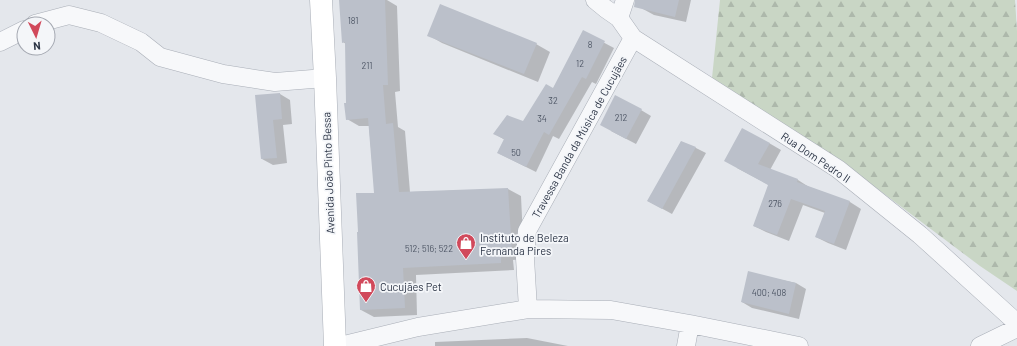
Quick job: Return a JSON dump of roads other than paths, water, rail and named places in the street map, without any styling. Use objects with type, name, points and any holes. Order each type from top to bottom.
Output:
[{"type":"main road","name":"Avenida João Pinto Bessa","points":[[321,0],[335,346]]},
{"type":"street","name":"Rua Dom Pedro II","points":[[595,0],[619,18],[633,38],[838,169],[920,235],[1017,323]]},
{"type":"street","points":[[619,18],[625,0]]},
{"type":"street","points":[[56,18],[68,15],[101,22],[141,42],[160,57],[223,74],[275,82],[325,78]]},
{"type":"street","points":[[0,42],[16,34]]},
{"type":"street","name":"Travessa Banda da Música de Cucujães","points":[[528,309],[525,258],[527,231],[633,38]]},
{"type":"street","points":[[340,346],[418,327],[528,309],[611,310],[799,346]]},
{"type":"street","points":[[686,346],[690,324]]},
{"type":"street","points":[[980,346],[1017,328]]},
{"type":"place","name":"Instituto de Beleza Fernanda Pires","points":[[466,260]]},
{"type":"place","name":"Cucujães Pet","points":[[366,303]]}]
